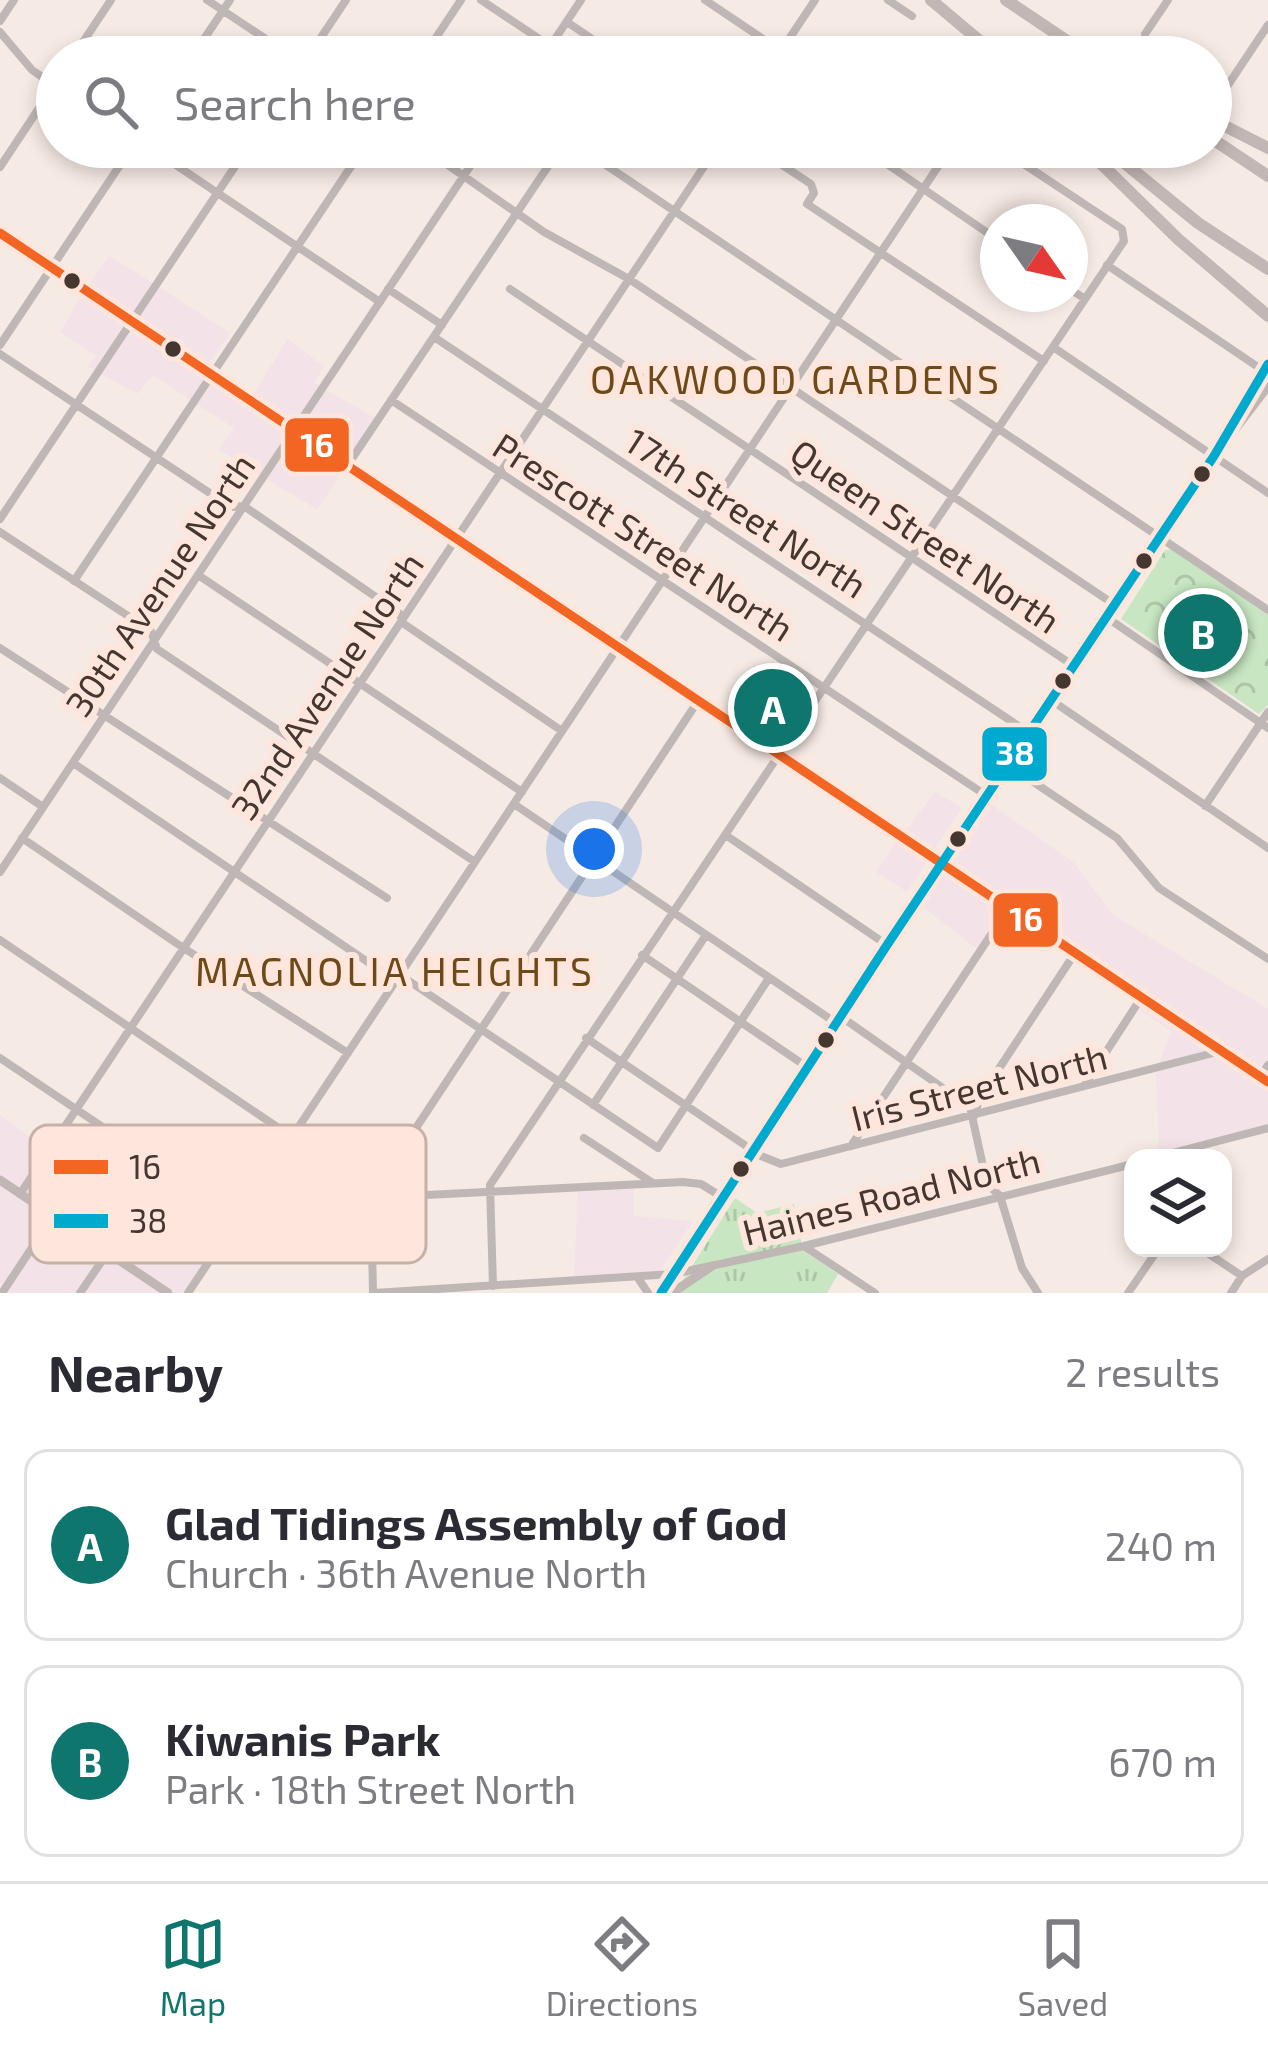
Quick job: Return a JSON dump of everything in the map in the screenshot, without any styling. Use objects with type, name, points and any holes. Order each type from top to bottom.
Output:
[{"type":"highway","points":[[931,0],[974,36]]},
{"type":"highway","points":[[1006,0],[1059,36]]},
{"type":"highway","points":[[1232,129],[1268,148]]},
{"type":"highway","points":[[1232,152],[1268,176]]},
{"type":"highway","points":[[1105,168],[1178,239],[1268,316]]},
{"type":"highway","points":[[1131,168],[1198,223],[1268,269]]},
{"type":"highway","points":[[1233,283],[1268,305]]},
{"type":"main road","points":[[661,1293],[887,944],[1214,456],[1268,364]]},
{"type":"main road","points":[[1214,456],[1268,386]]},
{"type":"main road","points":[[0,1180],[30,1201]]},
{"type":"main road","points":[[124,1263],[168,1293]]},
{"type":"main road","points":[[672,1293],[712,1266]]},
{"type":"street","points":[[0,21],[14,0]]},
{"type":"street","points":[[87,36],[111,0]]},
{"type":"street","points":[[207,0],[261,36]]},
{"type":"street","points":[[206,36],[230,0]]},
{"type":"street","points":[[322,36],[346,0]]},
{"type":"street","points":[[438,36],[461,0]]},
{"type":"street","points":[[482,0],[535,36]]},
{"type":"street","points":[[557,36],[581,0]]},
{"type":"street","points":[[705,0],[756,36]]},
{"type":"street","points":[[794,36],[815,0]]},
{"type":"street","points":[[888,0],[912,16]]},
{"type":"street","points":[[1145,34],[1168,0]]},
{"type":"street","points":[[567,22],[588,36]]},
{"type":"street","points":[[1232,79],[1268,25]]},
{"type":"street","points":[[0,32],[36,72]]},
{"type":"street","points":[[0,167],[36,114]]},
{"type":"street","points":[[0,345],[118,168]]},
{"type":"street","points":[[180,168],[380,302]]},
{"type":"street","points":[[0,519],[234,168]]},
{"type":"street","points":[[74,581],[350,168]]},
{"type":"street","points":[[451,168],[517,214],[629,278],[1114,605]]},
{"type":"street","name":"30th Avenue North","points":[[0,872],[469,168]]},
{"type":"street","points":[[347,466],[547,168]]},
{"type":"street","points":[[610,168],[1268,610]]},
{"type":"street","name":"32nd Avenue North","points":[[65,1125],[703,168]]},
{"type":"street","points":[[786,168],[811,184],[814,193],[807,204],[1043,361]]},
{"type":"street","points":[[893,168],[980,228]]},
{"type":"street","points":[[300,1125],[937,168]]},
{"type":"street","points":[[1030,168],[1122,229],[1125,236],[1088,293]]},
{"type":"street","points":[[0,233],[1264,1080],[1268,1065]]},
{"type":"street","points":[[1108,265],[1255,364]]},
{"type":"street","points":[[388,289],[442,326]]},
{"type":"street","name":"Queen Street North","points":[[510,289],[1074,666]]},
{"type":"street","points":[[493,1286],[490,1185],[1076,312]]},
{"type":"street","name":"17th Street North","points":[[434,337],[1029,733]]},
{"type":"street","points":[[1053,347],[1268,493]]},
{"type":"street","points":[[0,354],[231,507],[244,506],[562,731]]},
{"type":"street","name":"Prescott Street North","points":[[391,400],[987,796]]},
{"type":"street","points":[[0,532],[151,631],[157,649],[475,862]]},
{"type":"street","points":[[198,575],[522,792]]},
{"type":"street","points":[[1106,617],[1264,725]]},
{"type":"street","points":[[0,648],[387,898]]},
{"type":"street","points":[[419,1125],[698,700]]},
{"type":"street","points":[[1051,700],[1268,848]]},
{"type":"street","points":[[1204,806],[1264,725],[1268,712]]},
{"type":"street","points":[[73,763],[658,1148],[769,978]]},
{"type":"street","points":[[1008,765],[1117,838],[1159,888],[1268,959]]},
{"type":"street","points":[[0,778],[43,807]]},
{"type":"street","points":[[514,803],[769,978],[908,1062],[965,1101],[975,1116]]},
{"type":"street","points":[[727,836],[887,944]]},
{"type":"street","points":[[22,838],[348,1053]]},
{"type":"street","points":[[850,1147],[1008,908]]},
{"type":"street","points":[[592,1105],[706,934]]},
{"type":"street","points":[[0,940],[274,1125]]},
{"type":"street","points":[[1038,1293],[1022,1268],[1000,1196],[987,1184],[975,1116],[979,1099],[1075,953]]},
{"type":"street","points":[[642,955],[807,1067]]},
{"type":"street","points":[[1083,1087],[1142,998]]},
{"type":"street","points":[[586,1038],[754,1151]]},
{"type":"street","name":"Iris Street North","points":[[754,1151],[782,1164],[1221,1051]]},
{"type":"street","points":[[0,1058],[100,1125]]},
{"type":"street","points":[[1189,1149],[1268,1128]]},
{"type":"street","points":[[584,1138],[654,1184]]},
{"type":"street","name":"Haines Road North","points":[[373,1293],[674,1274],[1124,1165]]},
{"type":"street","name":"32nd Avenue North","points":[[20,1194],[30,1179]]},
{"type":"street","points":[[426,1197],[701,1184],[722,1197]]},
{"type":"street","points":[[694,1241],[698,1261],[712,1266]]},
{"type":"street","points":[[804,1246],[875,1293]]},
{"type":"street","points":[[2,1293],[30,1251]]},
{"type":"street","points":[[1128,1293],[1153,1257]]},
{"type":"street","points":[[1214,1257],[1241,1276]]},
{"type":"street","points":[[1231,1293],[1241,1276],[1268,1258]]},
{"type":"street","points":[[80,1293],[100,1263]]},
{"type":"street","points":[[188,1293],[208,1263]]},
{"type":"street","points":[[372,1263],[373,1293]]},
{"type":"street","points":[[637,1276],[649,1293]]},
{"type":"shaded area","points":[[109,256],[153,283],[131,316],[87,287]]},
{"type":"shaded area","points":[[159,287],[230,333],[209,363],[210,370],[137,321]]},
{"type":"shaded area","points":[[83,293],[127,322],[95,370],[88,366],[96,356],[60,332]]},
{"type":"shaded area","points":[[133,326],[207,375],[191,400],[153,375],[137,394],[101,374]]},
{"type":"shaded area","points":[[288,339],[324,367],[314,382],[319,386],[293,425],[217,374],[254,393]]},
{"type":"shaded area","points":[[213,380],[289,431],[260,475],[219,450],[234,428],[197,404]]},
{"type":"shaded area","points":[[326,390],[375,418],[346,461],[299,429]]},
{"type":"shaded area","points":[[296,435],[345,468],[317,509],[266,479]]},
{"type":"shaded area","points":[[935,792],[962,808],[932,853],[903,834]]},
{"type":"shaded area","points":[[992,805],[1073,862],[1113,915],[1268,1009],[1268,1058],[1259,1072],[951,866]]},
{"type":"shaded area","points":[[899,839],[929,859],[907,892],[876,872]]},
{"type":"shaded area","points":[[947,871],[1003,909],[977,949],[923,907]]},
{"type":"shaded area","points":[[1143,1003],[1213,1049],[1159,1063],[1171,1031],[1139,1009]]},
{"type":"shaded area","points":[[1221,1054],[1268,1086],[1268,1124],[1159,1149],[1156,1072]]},
{"type":"shaded area","points":[[0,1115],[30,1137],[30,1171],[19,1188],[0,1175]]},
{"type":"shaded area","points":[[0,1183],[30,1203],[30,1244],[0,1283]]},
{"type":"shaded area","points":[[634,1189],[634,1216],[693,1221],[660,1271],[574,1277],[578,1192]]},
{"type":"shaded area","points":[[30,1257],[30,1263],[96,1263],[76,1293],[6,1293]]},
{"type":"shaded area","points":[[105,1263],[120,1263],[164,1293],[85,1293]]},
{"type":"shaded area","points":[[131,1263],[203,1263],[184,1293],[176,1293]]},
{"type":"green space","points":[[1172,549],[1268,615],[1268,705],[1259,714],[1121,619],[1165,550]]},
{"type":"green space","points":[[735,1198],[757,1213],[794,1204],[803,1251],[838,1274],[827,1293],[675,1293]]},
{"type":"transit line","name":"16","points":[[0,233],[1268,1082]]},
{"type":"transit line","name":"38","points":[[661,1293],[1214,456],[1268,364]]},
{"type":"place","name":"Kiwanis Park","points":[[1203,633]]},
{"type":"place","name":"Glad Tidings Assembly of God","points":[[773,708]]},
{"type":"district","name":"OAKWOOD GARDENS","points":[[796,378]]},
{"type":"district","name":"MAGNOLIA HEIGHTS","points":[[395,970]]}]
